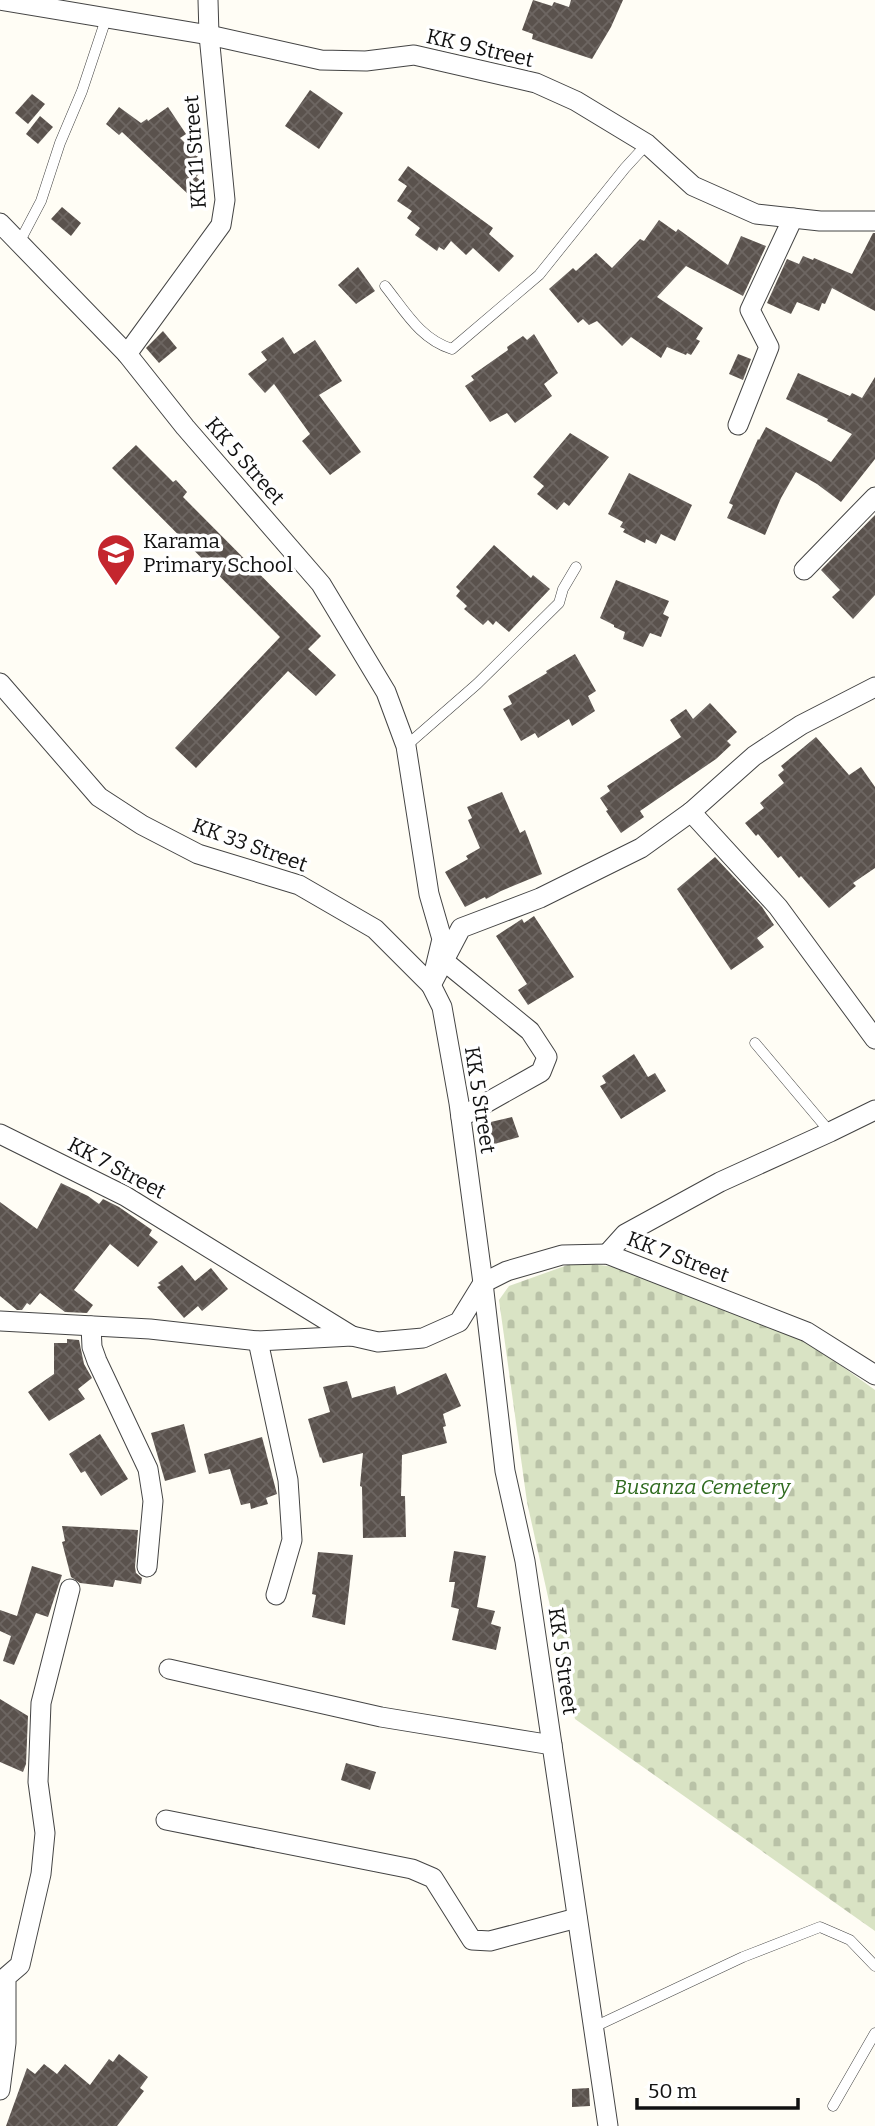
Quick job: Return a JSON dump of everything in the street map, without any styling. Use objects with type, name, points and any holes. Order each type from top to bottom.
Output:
[{"type":"street","name":"KK 9 Street","points":[[0,0],[209,35],[321,60],[366,61],[414,55],[536,83],[576,101],[647,144],[693,186],[756,214],[820,221],[875,221]]},
{"type":"street","name":"KK 11 Street","points":[[127,354],[221,225],[225,200],[208,0]]},
{"type":"street","points":[[738,425],[769,347],[750,310],[793,218]]},
{"type":"street","name":"KK 5 Street","points":[[0,223],[127,354],[185,427],[321,584],[386,692],[406,746],[429,894],[442,939],[431,985],[442,1007],[461,1117],[505,1471],[525,1561],[608,2126]]},
{"type":"street","points":[[804,570],[875,497]]},
{"type":"street","name":"KK 33 Street","points":[[0,683],[99,797],[198,855],[299,885],[375,929],[431,985]]},
{"type":"street","points":[[431,985],[461,928],[540,898],[641,848],[691,812],[754,756],[801,725],[875,687]]},
{"type":"street","points":[[691,812],[778,907],[875,1040]]},
{"type":"street","points":[[444,961],[530,1031],[547,1057],[541,1072],[461,1117]]},
{"type":"street","points":[[607,1254],[625,1234],[720,1182],[875,1110]]},
{"type":"street","name":"KK 7 Street","points":[[0,1134],[125,1196],[352,1336]]},
{"type":"street","name":"KK 7 Street","points":[[0,1321],[150,1329],[258,1341],[352,1336],[378,1342],[423,1338],[458,1322],[483,1283],[506,1270],[562,1255],[607,1254],[807,1332],[875,1375]]},
{"type":"street","points":[[91,1326],[92,1347],[97,1361],[148,1469],[153,1501],[147,1567]]},
{"type":"street","points":[[258,1341],[288,1480],[292,1540],[276,1595]]},
{"type":"street","points":[[0,2090],[6,2043],[3,1974],[20,1965],[41,1874],[45,1833],[38,1782],[41,1703],[70,1590]]},
{"type":"street","points":[[169,1669],[381,1717],[552,1745]]},
{"type":"street","points":[[166,1820],[412,1869],[433,1878],[472,1940],[490,1941],[577,1918]]},
{"type":"lane","points":[[20,241],[41,201],[106,19]]},
{"type":"lane","points":[[385,286],[420,331],[439,345],[452,349],[539,275],[625,167],[647,144]]},
{"type":"lane","points":[[406,746],[477,684],[542,621],[559,603],[563,589],[576,567]]},
{"type":"lane","points":[[755,1044],[830,1132]]},
{"type":"lane","points":[[594,2027],[743,1957],[820,1927],[850,1940],[875,1965]]},
{"type":"lane","points":[[833,2106],[875,2033]]},
{"type":"green space","name":"Busanza Cemetery","points":[[576,1262],[615,1267],[811,1344],[875,1390],[875,1931],[575,1719],[527,1502],[499,1300],[509,1286]]},
{"type":"building","points":[[533,0],[552,6],[554,2],[569,7],[571,0],[623,0],[592,59],[532,39],[533,34],[522,30]]},
{"type":"building","points":[[310,90],[343,113],[319,149],[285,126]]},
{"type":"building","points":[[32,94],[45,104],[28,124],[15,113]]},
{"type":"building","points":[[119,107],[141,123],[168,107],[186,134],[180,138],[198,156],[191,165],[200,173],[196,177],[202,182],[189,195],[122,132],[119,135],[106,124]]},
{"type":"building","points":[[40,116],[53,127],[38,144],[26,134]]},
{"type":"building","points":[[408,166],[493,228],[489,234],[514,256],[499,272],[473,248],[466,255],[451,241],[444,250],[439,247],[437,251],[415,235],[420,228],[407,218],[412,211],[397,201],[407,186],[398,180]]},
{"type":"building","points":[[62,207],[81,223],[71,236],[51,219]]},
{"type":"building","points":[[659,220],[676,232],[678,229],[728,265],[741,236],[766,246],[743,296],[686,266],[657,297],[703,328],[696,339],[700,341],[691,355],[667,347],[661,358],[631,337],[622,346],[597,321],[589,325],[583,319],[578,323],[549,289],[573,268],[576,271],[596,253],[612,268],[640,239],[644,241]]},
{"type":"building","points":[[873,233],[875,311],[832,288],[819,311],[797,302],[791,314],[767,303],[787,259],[799,264],[803,256],[813,260],[814,258],[852,274]]},
{"type":"building","points":[[358,267],[375,291],[356,304],[338,285]]},
{"type":"building","points":[[163,331],[177,348],[159,363],[146,348]]},
{"type":"building","points":[[534,334],[558,373],[544,384],[552,396],[515,423],[507,413],[490,422],[465,386],[474,380],[471,376],[508,350],[507,347],[523,336],[527,340]]},
{"type":"building","points":[[283,337],[294,354],[315,340],[342,381],[319,395],[361,452],[330,475],[302,441],[310,434],[274,384],[265,393],[248,374],[267,360],[261,352]]},
{"type":"building","points":[[738,354],[751,359],[743,380],[729,374]]},
{"type":"building","points":[[798,373],[850,396],[852,393],[862,398],[875,377],[875,459],[841,502],[796,472],[765,535],[727,518],[733,505],[729,503],[766,427],[831,462],[852,434],[786,399]]},
{"type":"building","points":[[570,433],[609,457],[569,506],[564,502],[557,510],[537,494],[544,486],[533,477]]},
{"type":"building","points":[[136,445],[173,482],[176,480],[187,492],[183,497],[321,636],[308,649],[336,675],[316,696],[288,671],[196,768],[175,748],[280,637],[112,468]]},
{"type":"building","points":[[629,473],[692,505],[675,541],[661,534],[656,544],[646,539],[645,543],[623,532],[625,529],[620,527],[623,522],[608,514]]},
{"type":"building","points":[[875,515],[875,595],[853,619],[832,597],[840,590],[821,570]]},
{"type":"building","points":[[494,545],[531,578],[533,575],[550,589],[509,632],[496,621],[493,625],[488,620],[483,625],[464,609],[467,606],[456,596],[460,591],[456,587]]},
{"type":"building","points":[[616,580],[669,601],[663,614],[669,617],[661,637],[650,633],[643,647],[623,639],[625,632],[600,618]]},
{"type":"building","points":[[575,654],[596,691],[588,696],[595,711],[572,726],[569,719],[538,738],[535,733],[521,741],[503,709],[512,704],[508,696]]},
{"type":"building","points":[[710,703],[737,732],[727,741],[731,745],[716,759],[640,811],[644,817],[621,833],[600,798],[610,791],[607,786],[681,737],[670,720],[686,709],[693,719]]},
{"type":"building","points":[[816,737],[849,775],[861,767],[875,787],[875,868],[853,883],[856,886],[829,908],[801,876],[799,878],[781,856],[778,858],[745,823],[764,808],[760,803],[784,783],[778,775],[784,770],[781,766]]},
{"type":"building","points":[[502,792],[520,833],[525,830],[542,874],[465,907],[445,872],[468,859],[466,856],[480,848],[468,820],[472,818],[467,807]]},
{"type":"building","points":[[715,857],[762,907],[774,925],[757,938],[764,947],[731,970],[677,889]]},
{"type":"building","points":[[534,916],[574,977],[528,1005],[518,990],[527,984],[496,936],[522,919],[524,923]]},
{"type":"building","points":[[634,1054],[648,1077],[655,1073],[666,1091],[621,1119],[600,1086],[606,1083],[602,1076]]},
{"type":"building","points":[[512,1117],[519,1137],[484,1147],[478,1125]]},
{"type":"building","points":[[61,1183],[99,1204],[103,1199],[119,1207],[152,1230],[149,1235],[158,1242],[138,1267],[110,1244],[74,1290],[93,1305],[87,1313],[65,1312],[40,1293],[30,1305],[27,1303],[22,1310],[17,1310],[0,1296],[0,1202],[37,1229]]},
{"type":"building","points":[[182,1265],[195,1281],[211,1268],[228,1289],[202,1311],[198,1306],[184,1318],[157,1287],[161,1285],[158,1283]]},
{"type":"building","points":[[67,1339],[79,1340],[84,1364],[92,1378],[78,1389],[85,1399],[49,1421],[28,1392],[54,1374],[54,1343],[67,1343]]},
{"type":"building","points":[[446,1373],[461,1406],[443,1414],[447,1443],[402,1455],[401,1496],[405,1496],[406,1537],[363,1538],[360,1486],[363,1453],[323,1463],[308,1419],[330,1412],[323,1387],[347,1381],[352,1398],[395,1386],[397,1395]]},
{"type":"building","points":[[184,1424],[196,1472],[165,1481],[151,1433]]},
{"type":"building","points":[[100,1434],[128,1479],[101,1496],[85,1471],[81,1473],[69,1454]]},
{"type":"building","points":[[262,1437],[277,1494],[266,1498],[268,1504],[251,1509],[250,1503],[241,1505],[230,1469],[209,1474],[204,1454]]},
{"type":"building","points":[[62,1526],[138,1530],[135,1567],[136,1573],[142,1578],[141,1584],[115,1580],[113,1587],[80,1583],[71,1577],[62,1542],[65,1541]]},
{"type":"building","points":[[454,1551],[486,1556],[477,1607],[495,1611],[491,1624],[501,1627],[496,1650],[452,1640],[459,1609],[451,1607],[455,1582],[449,1582]]},
{"type":"building","points":[[318,1552],[353,1555],[345,1625],[312,1617],[316,1595],[312,1594]]},
{"type":"building","points":[[32,1566],[62,1575],[48,1617],[36,1613],[14,1665],[3,1661],[11,1636],[0,1631],[0,1610],[17,1616]]},
{"type":"building","points":[[0,1699],[28,1716],[26,1764],[23,1772],[0,1762]]},
{"type":"building","points":[[346,1763],[376,1772],[370,1790],[341,1780]]},
{"type":"building","points":[[119,2054],[148,2077],[140,2088],[144,2091],[117,2126],[6,2126],[27,2068],[35,2074],[44,2064],[57,2074],[65,2064],[90,2085],[109,2059],[113,2062]]},
{"type":"building","points":[[589,2088],[590,2106],[572,2107],[572,2089]]},
{"type":"place","name":"Karama Primary School","points":[[116,587]]}]
